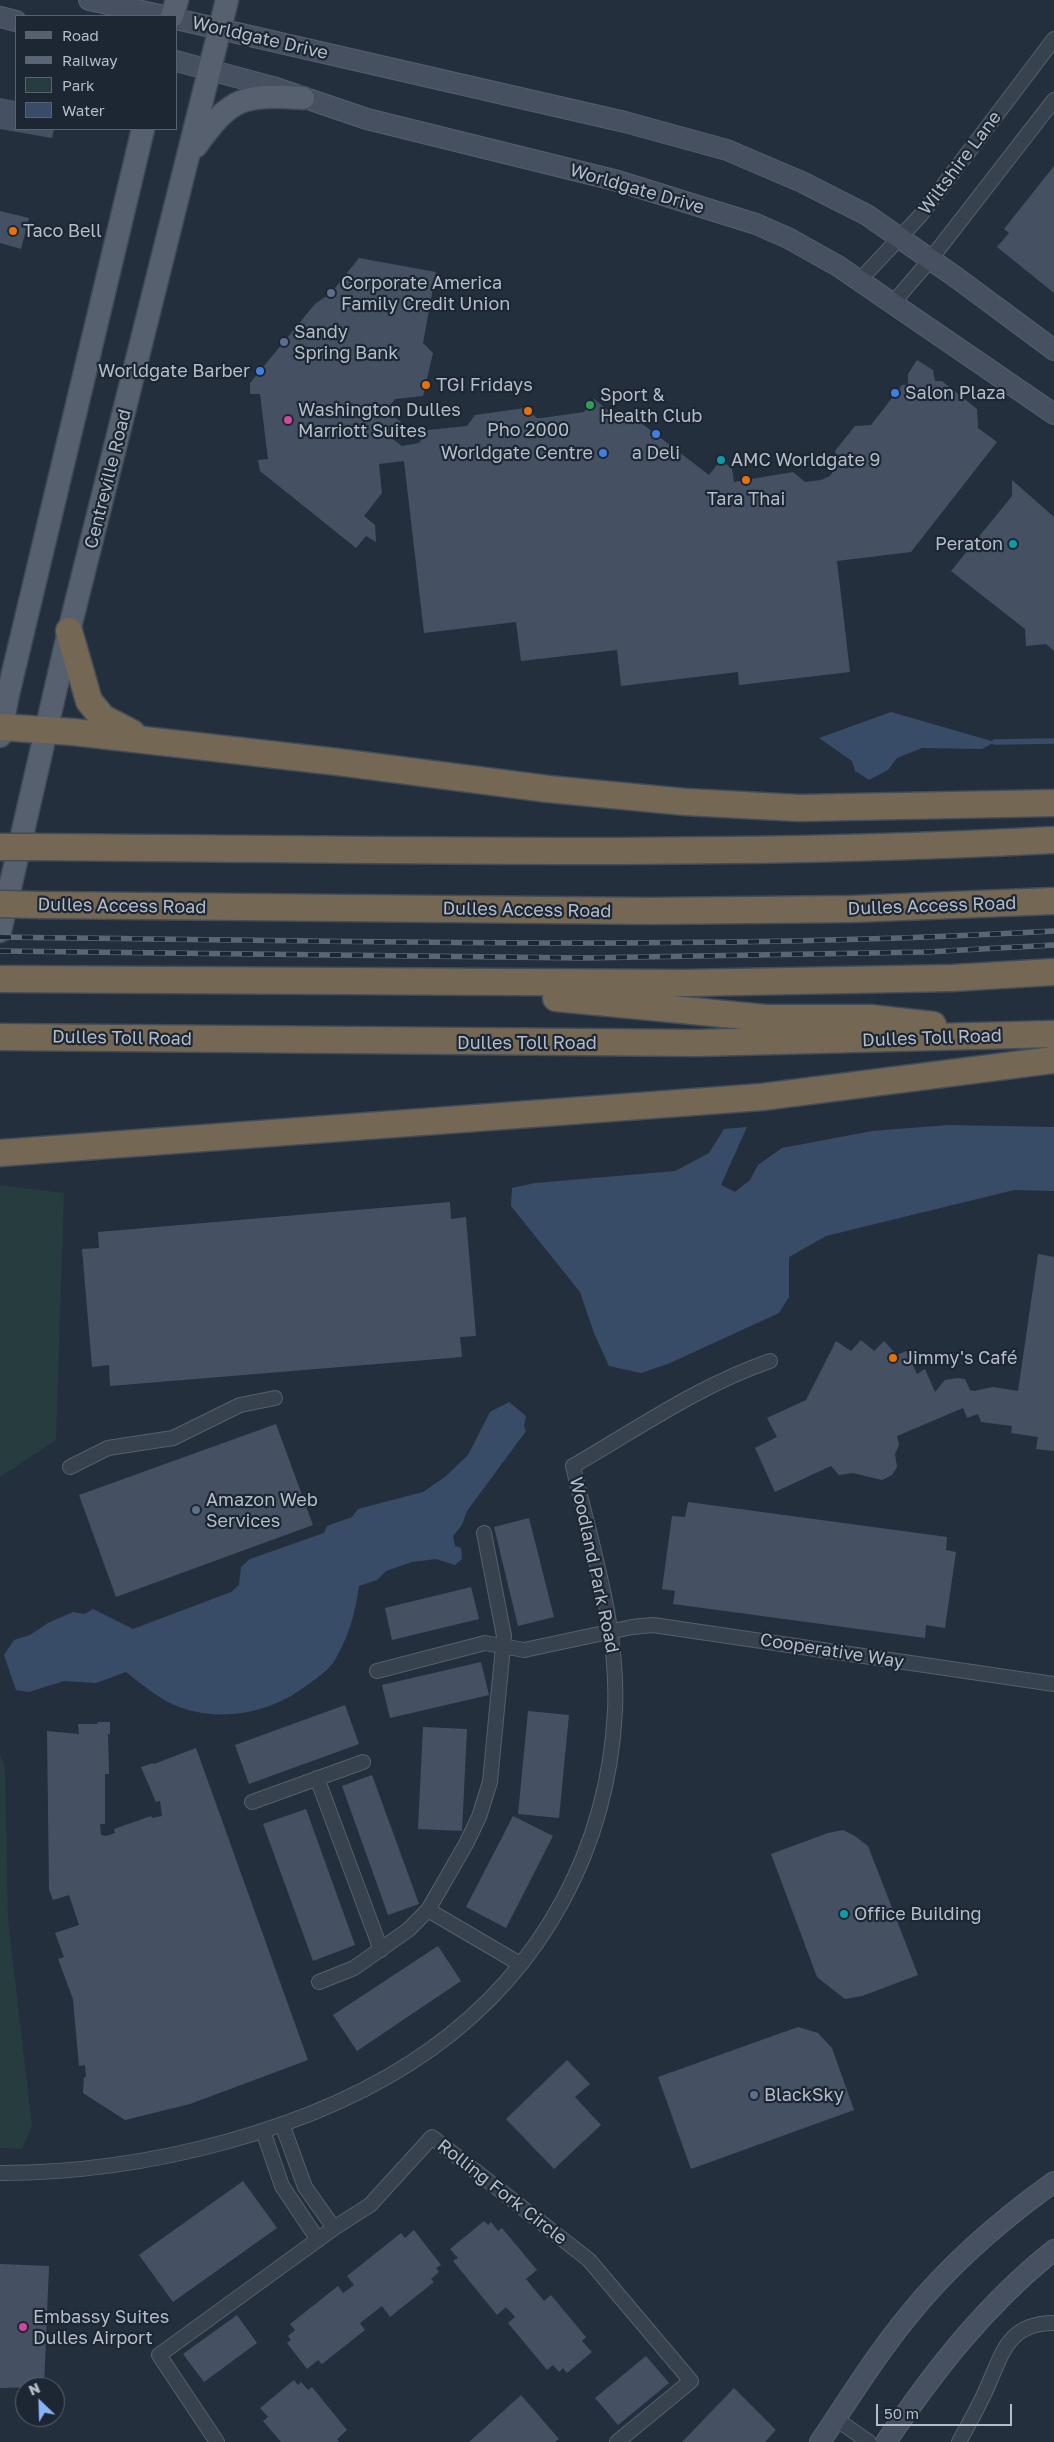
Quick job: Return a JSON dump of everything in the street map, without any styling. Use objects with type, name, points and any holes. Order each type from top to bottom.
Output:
[{"type":"highway","points":[[70,631],[82,683],[93,708],[109,722],[151,742]]},
{"type":"highway","points":[[1,730],[47,729],[372,766],[548,789],[725,805],[839,808],[1054,803]]},
{"type":"highway","points":[[0,847],[734,850],[894,847],[1054,840]]},
{"type":"highway","name":"Dulles Access Road","points":[[0,904],[661,911],[843,909],[1054,901]]},
{"type":"highway","points":[[12,979],[714,983],[952,978],[1054,972]]},
{"type":"highway","points":[[346,981],[471,996],[571,998],[766,1018],[870,1018],[1043,1035]]},
{"type":"highway","name":"Dulles Toll Road","points":[[0,1037],[697,1043],[1043,1035]]},
{"type":"highway","points":[[0,1153],[762,1096],[1054,1060]]},
{"type":"main road","points":[[172,15],[177,0]]},
{"type":"main road","name":"Centreville Road","points":[[0,931],[70,631],[227,0]]},
{"type":"main road","points":[[189,155],[215,120],[234,104],[245,99],[266,96],[302,98]]},
{"type":"main road","points":[[1,730],[143,130]]},
{"type":"street","points":[[89,0],[160,15]]},
{"type":"street","points":[[0,17],[15,21]]},
{"type":"street","name":"Worldgate Drive","points":[[178,19],[625,122],[727,150],[802,182],[867,215],[1054,350]]},
{"type":"street","name":"Wiltshire Lane","points":[[859,281],[920,216],[1054,39]]},
{"type":"street","name":"Worldgate Drive","points":[[178,62],[273,87],[367,119],[618,181],[756,224],[814,252],[893,303],[1054,414]]},
{"type":"street","name":"Wiltshire Lane","points":[[893,303],[930,260],[1054,100]]},
{"type":"street","name":"Woodland Park Road","points":[[0,2173],[67,2170],[152,2159],[263,2131],[373,2084],[432,2049],[472,2017],[520,1964],[550,1924],[568,1892],[587,1852],[598,1816],[610,1760],[615,1709],[614,1667],[610,1631],[573,1466],[690,1398],[739,1372],[770,1361]]},
{"type":"street","points":[[70,1468],[108,1448],[173,1438],[240,1405],[274,1398]]},
{"type":"street","points":[[319,1982],[354,1968],[408,1930],[428,1910],[466,1844],[490,1782],[504,1636],[484,1533]]},
{"type":"street","name":"Cooperative Way","points":[[377,1670],[485,1643],[524,1650],[632,1626],[663,1625],[1054,1684]]},
{"type":"street","points":[[252,1802],[363,1762]]},
{"type":"street","points":[[318,1778],[381,1950]]},
{"type":"street","points":[[428,1910],[520,1964]]},
{"type":"street","points":[[282,2124],[305,2187],[334,2228]]},
{"type":"street","points":[[263,2131],[282,2186],[318,2240]]},
{"type":"street","name":"Rolling Fork Circle","points":[[217,2442],[159,2355],[334,2228],[370,2205],[432,2136],[588,2260],[654,2335],[691,2381],[616,2442]]},
{"type":"street","points":[[820,2442],[891,2337],[930,2291],[988,2234],[1054,2182]]},
{"type":"street","points":[[886,2442],[930,2378],[969,2331],[1017,2282],[1054,2250]]},
{"type":"street","points":[[959,2442],[1006,2346],[1017,2335],[1030,2327],[1054,2323]]},
{"type":"street","points":[[836,2419],[869,2442]]},
{"type":"green space","points":[[0,1185],[64,1193],[56,1440],[0,1477]]},
{"type":"green space","points":[[0,1755],[5,1768],[8,1919],[32,2126],[22,2149],[0,2148]]},
{"type":"water","points":[[891,712],[995,742],[982,749],[922,748],[897,758],[888,770],[869,780],[855,771],[852,761],[819,738]]},
{"type":"water","points":[[948,1125],[1054,1127],[1054,1191],[1014,1190],[826,1236],[789,1257],[789,1297],[779,1313],[670,1363],[641,1373],[609,1366],[594,1333],[580,1292],[511,1206],[512,1188],[535,1183],[675,1171],[709,1153],[724,1129],[747,1127],[721,1185],[735,1192],[750,1180],[758,1165],[782,1148],[872,1131]]},
{"type":"water","points":[[509,1402],[526,1416],[524,1426],[526,1431],[467,1511],[462,1525],[453,1536],[455,1546],[461,1548],[462,1559],[455,1565],[436,1559],[412,1562],[386,1571],[377,1580],[359,1586],[354,1614],[341,1649],[333,1662],[326,1671],[288,1698],[272,1705],[236,1714],[200,1713],[166,1701],[126,1672],[96,1683],[64,1681],[29,1692],[16,1690],[4,1655],[14,1640],[30,1635],[48,1623],[73,1612],[85,1614],[93,1609],[133,1629],[231,1592],[239,1585],[241,1567],[250,1559],[324,1533],[327,1526],[352,1517],[358,1509],[423,1492],[445,1477],[468,1455],[490,1412]]},
{"type":"building","points":[[0,98],[15,101],[15,130],[54,130],[52,138],[0,129]]},
{"type":"building","points":[[1054,166],[1054,293],[997,247],[1009,233],[1004,229]]},
{"type":"building","name":"Taco Bell","points":[[0,211],[29,218],[21,249],[0,243]]},
{"type":"building","points":[[359,258],[436,272],[423,343],[433,353],[423,396],[395,399],[386,411],[401,422],[390,437],[402,446],[419,443],[428,430],[467,426],[475,415],[525,408],[537,418],[542,418],[584,412],[594,399],[609,411],[610,418],[632,416],[709,475],[721,460],[732,469],[734,482],[793,472],[805,482],[821,480],[830,476],[836,467],[835,451],[855,426],[871,425],[902,385],[908,385],[908,374],[917,360],[933,370],[935,381],[942,381],[977,409],[978,428],[997,442],[911,552],[837,561],[850,672],[739,685],[738,672],[621,686],[617,650],[521,661],[516,622],[424,633],[404,461],[379,464],[382,493],[364,516],[375,525],[376,542],[366,536],[356,548],[260,471],[258,460],[268,459],[260,394],[250,394],[250,383],[315,304],[331,293]]},
{"type":"building","name":"Peraton","points":[[1012,480],[1054,517],[1054,651],[1046,644],[1026,646],[1025,629],[951,571],[1012,496]]},
{"type":"building","points":[[450,1202],[451,1219],[466,1217],[476,1336],[460,1337],[462,1357],[110,1386],[109,1365],[92,1367],[82,1249],[99,1248],[98,1232]]},
{"type":"building","points":[[1038,1254],[1054,1257],[1054,1451],[1036,1449],[1038,1437],[1011,1433],[1012,1426],[981,1422],[978,1414],[967,1418],[963,1408],[897,1436],[899,1445],[895,1454],[897,1467],[892,1475],[882,1480],[853,1473],[839,1475],[831,1466],[775,1492],[755,1448],[777,1437],[767,1418],[806,1400],[836,1341],[851,1351],[861,1340],[874,1351],[884,1341],[897,1355],[906,1351],[917,1374],[925,1369],[935,1392],[945,1380],[958,1378],[965,1379],[970,1390],[974,1391],[993,1387],[1018,1391]]},
{"type":"building","name":"Amazon Web Services","points":[[276,1424],[313,1525],[116,1597],[79,1495]]},
{"type":"building","points":[[688,1502],[947,1537],[946,1550],[956,1552],[945,1628],[926,1625],[925,1638],[673,1604],[675,1591],[662,1589],[672,1516],[685,1517]]},
{"type":"building","points":[[529,1518],[554,1617],[518,1626],[494,1527]]},
{"type":"building","points":[[471,1587],[479,1619],[392,1640],[385,1608]]},
{"type":"building","points":[[481,1662],[489,1695],[390,1718],[382,1685]]},
{"type":"building","points":[[345,1705],[359,1744],[249,1784],[235,1745]]},
{"type":"building","points":[[528,1711],[569,1715],[559,1818],[518,1814]]},
{"type":"building","points":[[98,1722],[110,1722],[110,1734],[108,1734],[109,1774],[105,1774],[105,1824],[100,1824],[101,1835],[106,1836],[115,1833],[114,1829],[151,1816],[152,1818],[162,1816],[160,1801],[156,1802],[141,1767],[196,1748],[308,2060],[190,2104],[125,2120],[83,2093],[84,2077],[86,2077],[85,2065],[79,2066],[73,1999],[58,1959],[64,1957],[55,1933],[79,1925],[69,1895],[53,1900],[49,1889],[47,1731],[79,1734],[78,1724],[97,1724]]},
{"type":"building","points":[[423,1727],[467,1729],[462,1831],[418,1829]]},
{"type":"building","points":[[372,1775],[419,1904],[388,1915],[342,1786]]},
{"type":"building","points":[[306,1809],[355,1945],[313,1961],[263,1824]]},
{"type":"building","points":[[513,1816],[553,1836],[506,1928],[466,1907]]},
{"type":"building","name":"Office Building","points":[[843,1830],[868,1846],[918,1975],[862,1996],[845,1999],[817,1977],[771,1854],[828,1833]]},
{"type":"building","points":[[438,1946],[461,1981],[357,2051],[333,2015]]},
{"type":"building","points":[[798,2027],[818,2033],[832,2048],[854,2110],[691,2169],[658,2077]]},
{"type":"building","points":[[567,2060],[590,2084],[575,2097],[601,2125],[554,2169],[506,2119]]},
{"type":"building","points":[[243,2181],[277,2228],[173,2302],[139,2255]]},
{"type":"building","points":[[484,2221],[488,2225],[491,2222],[498,2231],[502,2228],[537,2270],[526,2279],[544,2301],[551,2295],[586,2337],[582,2341],[592,2352],[567,2373],[563,2368],[559,2372],[553,2365],[547,2370],[508,2323],[515,2317],[506,2307],[497,2315],[453,2261],[458,2258],[450,2249]]},
{"type":"building","points":[[414,2230],[441,2265],[436,2268],[439,2272],[431,2279],[434,2282],[390,2317],[382,2306],[360,2323],[365,2330],[322,2364],[318,2360],[307,2369],[287,2343],[291,2340],[288,2336],[295,2330],[290,2324],[338,2286],[343,2293],[354,2285],[347,2276],[401,2233],[405,2238]]},
{"type":"building","name":"Embassy Suites Dulles Airport","points":[[0,2264],[49,2266],[44,2377],[15,2377],[15,2388],[0,2388]]},
{"type":"building","points":[[237,2315],[257,2343],[204,2382],[183,2354]]},
{"type":"building","points":[[646,2356],[669,2383],[618,2425],[595,2398]]},
{"type":"building","points":[[294,2380],[298,2385],[301,2382],[308,2390],[312,2387],[347,2430],[337,2439],[339,2442],[281,2442],[263,2421],[268,2417],[260,2408]]},
{"type":"building","points":[[734,2388],[776,2430],[765,2442],[682,2442]]},
{"type":"building","points":[[521,2395],[559,2439],[555,2442],[469,2442]]},
{"type":"waterway","points":[[995,742],[1054,741]]},
{"type":"railway","points":[[0,937],[659,943],[791,941],[1054,931]]},
{"type":"railway","points":[[0,951],[583,958],[926,952],[1054,945]]},
{"type":"place","name":"Taco Bell","points":[[13,231]]},
{"type":"place","name":"Corporate America Family Credit Union","points":[[331,293]]},
{"type":"place","name":"Sandy Spring Bank","points":[[284,342]]},
{"type":"place","name":"Worldgate Barber","points":[[260,371]]},
{"type":"place","name":"TGI Fridays","points":[[426,385]]},
{"type":"place","name":"Salon Plaza","points":[[895,393]]},
{"type":"place","name":"Sport & Health Club","points":[[590,405]]},
{"type":"place","name":"Pho 2000","points":[[528,411]]},
{"type":"place","name":"Washington Dulles Marriott Suites","points":[[288,420]]},
{"type":"place","name":"a Deli","points":[[656,434]]},
{"type":"place","name":"Worldgate Centre","points":[[603,453]]},
{"type":"place","name":"AMC Worldgate 9","points":[[721,460]]},
{"type":"place","name":"Tara Thai","points":[[746,480]]},
{"type":"place","name":"Peraton","points":[[1013,544]]},
{"type":"place","name":"Jimmy's Café","points":[[893,1358]]},
{"type":"place","name":"Amazon Web Services","points":[[196,1510]]},
{"type":"place","name":"Office Building","points":[[844,1914]]},
{"type":"place","name":"BlackSky","points":[[754,2095]]},
{"type":"place","name":"Embassy Suites Dulles Airport","points":[[23,2327]]}]
